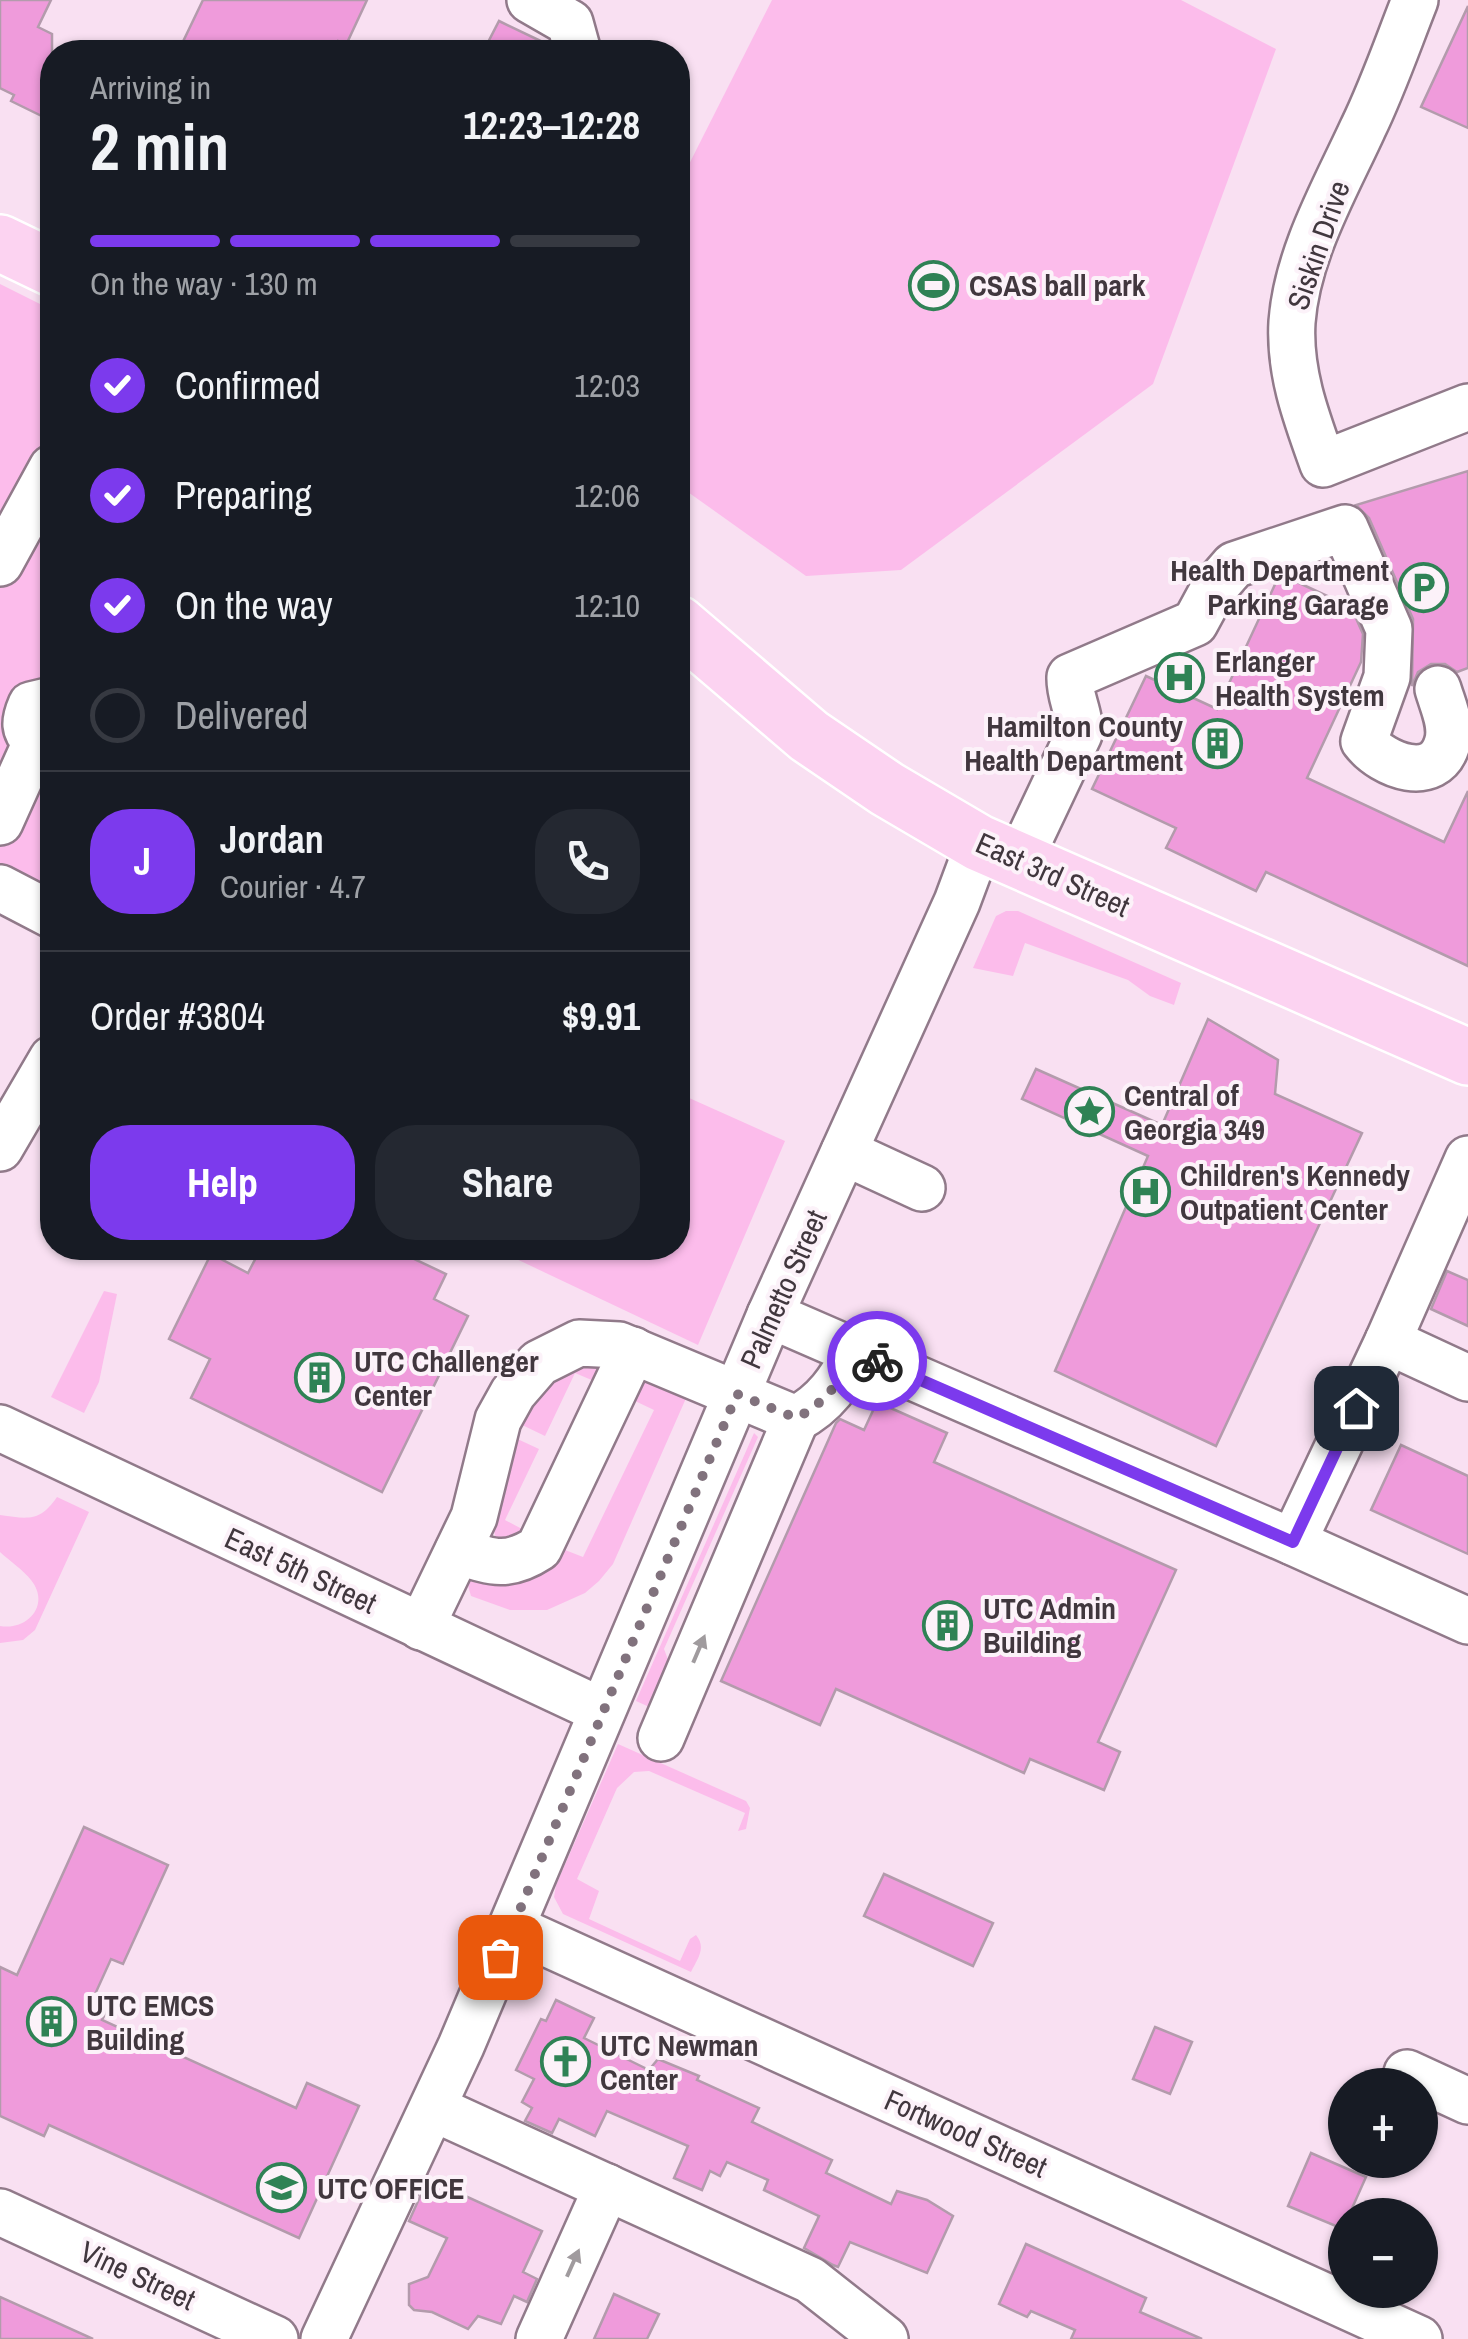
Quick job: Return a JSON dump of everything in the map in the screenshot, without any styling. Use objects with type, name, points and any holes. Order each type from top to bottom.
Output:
[{"type":"main road","points":[[0,244],[40,262]]},
{"type":"main road","name":"East 3rd Street","points":[[690,634],[809,736],[886,790],[999,852],[1468,1056]]},
{"type":"street","points":[[530,0],[570,23],[575,40]]},
{"type":"street","name":"Siskin Drive","points":[[1415,0],[1365,125],[1323,212],[1297,291],[1292,324],[1297,394],[1345,528],[1389,629],[1386,677],[1364,741],[1376,756],[1404,769],[1433,762],[1447,747],[1450,728],[1438,689]]},
{"type":"street","points":[[1323,464],[1468,408]]},
{"type":"street","points":[[0,563],[40,490]]},
{"type":"street","name":"Palmetto Street","points":[[324,2339],[513,1928],[770,1315],[957,902],[999,852],[1079,734],[1080,720],[1070,677],[1195,623],[1214,588],[1234,565],[1345,528]]},
{"type":"street","points":[[0,822],[34,718]]},
{"type":"street","points":[[0,888],[40,909]]},
{"type":"street","points":[[0,1148],[40,1080]]},
{"type":"street","points":[[844,1152],[922,1188]]},
{"type":"street","points":[[1293,1542],[1388,1342],[1468,1159]]},
{"type":"street","points":[[770,1315],[1468,1621]]},
{"type":"street","points":[[421,1626],[474,1518],[498,1420],[513,1393],[538,1363],[578,1342],[619,1344],[796,1418]]},
{"type":"street","points":[[1388,1342],[1468,1378]]},
{"type":"street","points":[[458,1551],[499,1562],[516,1561],[538,1548],[633,1350]]},
{"type":"street","points":[[661,1738],[796,1418],[824,1401],[840,1382],[856,1352]]},
{"type":"street","name":"East 5th Street","points":[[0,1428],[602,1712]]},
{"type":"street","name":"Fortwood Street","points":[[513,1928],[1419,2339]]},
{"type":"street","points":[[1438,2087],[1468,2101]]},
{"type":"street","points":[[433,2108],[810,2280],[885,2339]]},
{"type":"street","points":[[539,2339],[607,2187]]},
{"type":"street","name":"Vine Street","points":[[0,2212],[276,2339]]},
{"type":"shaded area","name":"CSAS ball park","points":[[772,0],[1181,0],[1276,49],[1153,384],[901,570],[806,576],[690,494],[690,162]]},
{"type":"shaded area","points":[[0,284],[40,304],[40,935],[0,915]]},
{"type":"shaded area","points":[[1018,911],[1181,983],[1174,1005],[1150,996],[1128,980],[1025,943],[1013,976],[973,968],[996,916]]},
{"type":"shaded area","points":[[690,1098],[785,1141],[698,1345],[518,1260],[690,1260]]},
{"type":"shaded area","points":[[104,1291],[117,1294],[99,1382],[84,1413],[51,1397]]},
{"type":"shaded area","points":[[579,1358],[603,1361],[594,1381],[575,1373],[545,1436],[518,1423],[556,1376]]},
{"type":"shaded area","points":[[643,1379],[687,1396],[613,1564],[585,1593],[547,1610],[510,1610],[471,1596],[466,1579],[473,1574],[560,1548],[583,1557],[654,1410],[633,1400]]},
{"type":"shaded area","points":[[754,1433],[758,1437],[664,1649],[675,1678],[656,1710],[636,1701]]},
{"type":"shaded area","points":[[511,1436],[539,1449],[505,1520],[524,1530],[524,1537],[498,1541],[493,1521]]},
{"type":"shaded area","points":[[57,1497],[89,1512],[35,1630],[23,1640],[0,1643],[0,1626],[27,1620],[37,1607],[38,1598],[31,1580],[0,1552],[0,1515],[33,1517],[45,1511]]},
{"type":"shaded area","points":[[618,1744],[746,1801],[750,1808],[746,1829],[738,1831],[745,1813],[649,1771],[634,1772],[617,1788],[577,1879],[599,1891],[589,1919],[680,1961],[690,1939],[696,1935],[701,1949],[691,1972],[563,1914],[554,1897]]},
{"type":"building","points":[[0,0],[51,0],[38,27],[52,34],[52,40],[40,40],[40,115],[11,101],[14,95],[0,88]]},
{"type":"building","points":[[203,0],[367,0],[348,40],[184,40]]},
{"type":"building","points":[[1468,6],[1468,128],[1421,107]]},
{"type":"building","points":[[499,21],[539,40],[489,40]]},
{"type":"building","name":"Health Department Parking Garage","points":[[1468,471],[1468,668],[1457,672],[1445,664],[1431,664],[1418,672],[1412,686],[1413,619],[1369,518],[1356,505]]},
{"type":"building","name":"Hamilton County Health Department","points":[[1284,576],[1351,607],[1363,634],[1361,662],[1307,778],[1444,842],[1468,791],[1468,966],[1266,872],[1256,891],[1166,848],[1176,828],[1092,789],[1146,676],[1217,709],[1278,578]]},
{"type":"building","points":[[1208,1019],[1278,1060],[1275,1094],[1362,1133],[1216,1446],[1055,1371],[1148,1156],[1022,1099],[1036,1069],[1162,1125]]},
{"type":"building","name":"UTC Challenger Center","points":[[208,1260],[223,1260],[248,1273],[255,1260],[416,1260],[446,1274],[434,1299],[468,1316],[382,1492],[191,1398],[210,1359],[169,1339]]},
{"type":"building","points":[[1447,1271],[1468,1280],[1468,1326],[1431,1309]]},
{"type":"building","name":"UTC Admin Building","points":[[877,1402],[947,1433],[934,1462],[1176,1570],[1098,1742],[1120,1752],[1104,1790],[1030,1759],[1024,1773],[836,1689],[820,1725],[721,1681],[836,1423],[840,1419],[864,1430]]},
{"type":"building","points":[[1401,1445],[1468,1476],[1468,1554],[1371,1510]]},
{"type":"building","name":"UTC EMCS Building","points":[[84,1827],[168,1865],[123,1964],[111,1959],[91,2003],[107,2010],[102,2020],[296,2108],[307,2083],[359,2106],[299,2238],[49,2125],[44,2136],[0,2116],[0,1967],[17,1975]]},
{"type":"building","points":[[884,1874],[993,1923],[973,1966],[864,1916]]},
{"type":"building","points":[[556,2000],[594,2018],[584,2038],[649,2070],[658,2059],[759,2108],[752,2122],[832,2160],[826,2173],[891,2204],[897,2191],[927,2200],[953,2216],[927,2273],[850,2242],[838,2267],[833,2265],[804,2248],[819,2216],[764,2190],[768,2180],[727,2162],[720,2176],[710,2171],[702,2190],[674,2178],[688,2146],[607,2111],[595,2136],[559,2119],[552,2133],[525,2121],[532,2108],[522,2102],[534,2079],[516,2070],[541,2019],[546,2021]]},
{"type":"building","points":[[1155,2027],[1192,2042],[1170,2094],[1133,2079]]},
{"type":"building","points":[[1311,2153],[1328,2160],[1328,2178],[1366,2178],[1357,2198],[1328,2198],[1328,2223],[1288,2206]]},
{"type":"building","points":[[428,2179],[542,2231],[523,2272],[537,2279],[527,2302],[514,2296],[501,2324],[478,2316],[468,2329],[409,2305],[409,2284],[428,2277],[447,2238],[409,2221]]},
{"type":"building","points":[[1026,2244],[1146,2298],[1140,2312],[1202,2339],[1071,2339],[1075,2330],[1031,2311],[1027,2317],[999,2304]]},
{"type":"building","points":[[614,2294],[659,2314],[647,2339],[594,2339]]},
{"type":"building","points":[[0,2297],[93,2339],[0,2339]]},
{"type":"way so far","points":[[500,1957],[737,1394],[796,1418],[824,1401],[840,1382],[856,1352],[877,1361]]},
{"type":"place","name":"CSAS ball park","points":[[934,285]]},
{"type":"place","name":"Health Department Parking Garage","points":[[1424,587]]},
{"type":"place","name":"Erlanger Health System","points":[[1180,678]]},
{"type":"place","name":"Hamilton County Health Department","points":[[1218,743]]},
{"type":"place","name":"Central of Georgia 349","points":[[1089,1112]]},
{"type":"place","name":"Children's Kennedy Outpatient Center","points":[[1145,1192]]},
{"type":"place","name":"UTC Challenger Center","points":[[319,1378]]},
{"type":"place","name":"UTC Admin Building","points":[[948,1625]]},
{"type":"place","name":"UTC EMCS Building","points":[[51,2022]]},
{"type":"place","name":"UTC Newman Center","points":[[565,2062]]},
{"type":"place","name":"UTC OFFICE","points":[[282,2188]]},
{"type":"route","points":[[877,1361],[1293,1542],[1356,1408]]}]
